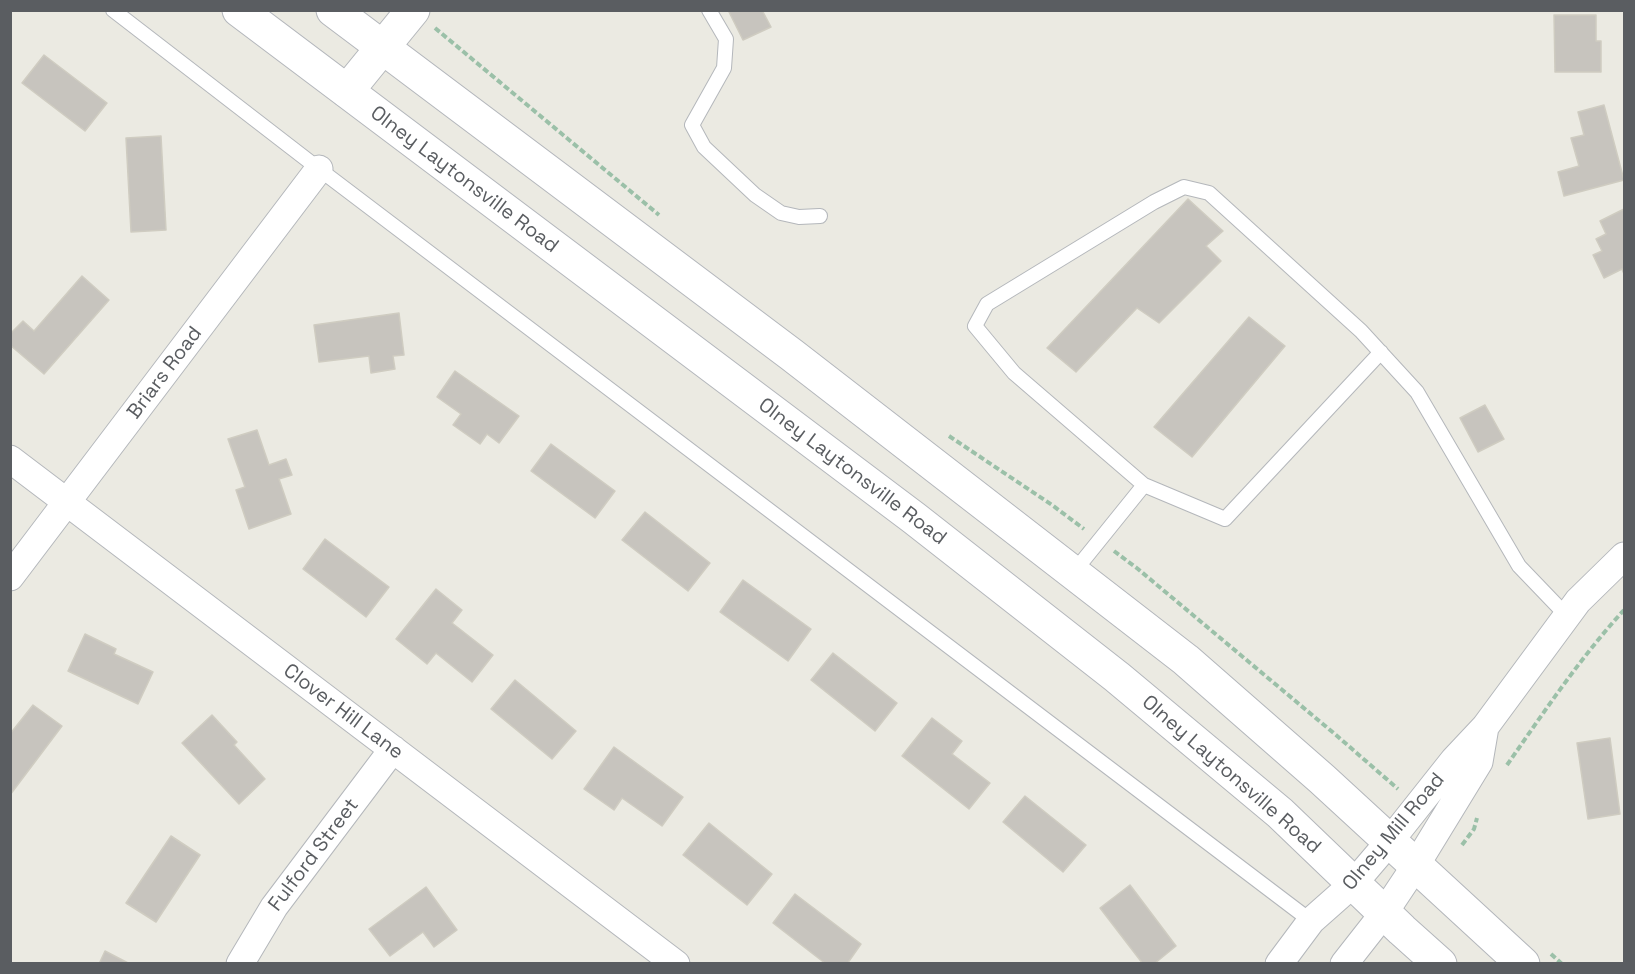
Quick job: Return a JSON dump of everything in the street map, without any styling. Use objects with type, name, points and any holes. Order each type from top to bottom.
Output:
[{"type":"main road","name":"Olney Laytonsville Road","points":[[239,10],[914,518],[1117,677],[1280,813],[1384,913],[1440,963]]},
{"type":"main road","points":[[333,10],[792,355],[1186,660],[1322,779],[1523,963]]},
{"type":"main road","points":[[347,91],[413,10]]},
{"type":"street","name":"Briars Road","points":[[10,577],[319,169]]},
{"type":"street","name":"Clover Hill Lane","points":[[10,459],[676,963]]},
{"type":"street","name":"Olney Mill Road","points":[[1279,963],[1311,921],[1354,883],[1389,842],[1454,760],[1485,727],[1578,601],[1624,555]]},
{"type":"street","name":"Olney Mill Road","points":[[1344,963],[1384,913],[1416,866],[1479,762],[1485,727]]},
{"type":"street","name":"Fulford Street","points":[[240,963],[274,907],[393,750]]},
{"type":"lane","points":[[113,10],[319,169],[1311,921]]},
{"type":"lane","points":[[709,10],[726,39],[724,68],[692,125],[700,140],[704,147],[755,195],[781,213],[799,217],[820,216]]},
{"type":"lane","points":[[1381,351],[1225,519],[1144,485],[1014,373],[975,326],[987,304],[1154,202],[1184,187],[1209,193],[1361,331],[1381,351],[1417,392],[1519,566],[1567,615]]},
{"type":"lane","points":[[1073,573],[1144,485]]},
{"type":"path","points":[[1506,766],[1552,699],[1603,633],[1624,610]]},
{"type":"path","points":[[1461,846],[1474,830],[1478,813]]},
{"type":"building","points":[[728,10],[762,10],[771,27],[743,40]]},
{"type":"building","points":[[1554,15],[1596,15],[1596,41],[1601,41],[1601,72],[1555,72]]},
{"type":"building","points":[[44,55],[107,103],[85,131],[22,83]]},
{"type":"building","points":[[1604,105],[1624,180],[1564,196],[1558,172],[1579,166],[1571,138],[1584,135],[1578,112]]},
{"type":"building","points":[[161,136],[166,230],[131,232],[126,138]]},
{"type":"building","points":[[1188,199],[1223,231],[1206,246],[1221,261],[1159,323],[1137,308],[1076,372],[1047,348]]},
{"type":"building","points":[[1624,209],[1624,274],[1622,269],[1604,278],[1593,255],[1602,251],[1596,239],[1606,234],[1600,221]]},
{"type":"building","points":[[82,276],[109,300],[44,374],[10,345],[10,334],[23,321],[34,331]]},
{"type":"building","points":[[399,313],[404,355],[393,356],[395,369],[371,373],[369,356],[319,362],[314,325]]},
{"type":"building","points":[[1249,317],[1285,346],[1192,457],[1154,427]]},
{"type":"building","points":[[455,371],[519,416],[499,443],[487,434],[480,444],[453,425],[461,414],[437,397]]},
{"type":"building","points":[[1485,405],[1504,439],[1478,452],[1460,418]]},
{"type":"building","points":[[257,430],[269,465],[286,459],[292,475],[279,479],[291,514],[249,529],[236,490],[245,487],[228,439]]},
{"type":"building","points":[[551,444],[615,491],[595,518],[531,471]]},
{"type":"building","points":[[645,512],[710,563],[688,591],[622,540]]},
{"type":"building","points":[[325,539],[389,587],[366,617],[303,569]]},
{"type":"building","points":[[743,580],[811,629],[788,661],[720,612]]},
{"type":"building","points":[[436,589],[462,610],[452,623],[493,655],[472,682],[436,653],[427,664],[396,639]]},
{"type":"building","points":[[85,634],[116,649],[114,654],[153,672],[138,704],[68,671]]},
{"type":"building","points":[[833,653],[897,703],[875,731],[811,680]]},
{"type":"building","points":[[515,680],[576,731],[552,759],[491,709]]},
{"type":"building","points":[[33,705],[62,726],[10,795],[10,734]]},
{"type":"building","points":[[212,715],[237,742],[234,745],[265,779],[239,804],[182,743]]},
{"type":"building","points":[[932,718],[962,741],[952,754],[990,783],[969,809],[902,756]]},
{"type":"building","points":[[1610,738],[1620,814],[1588,819],[1577,743]]},
{"type":"building","points":[[614,747],[683,797],[662,826],[622,798],[614,810],[584,789]]},
{"type":"building","points":[[1025,796],[1086,845],[1063,872],[1003,822]]},
{"type":"building","points":[[709,823],[772,874],[747,905],[683,855]]},
{"type":"building","points":[[171,836],[200,855],[156,922],[126,903]]},
{"type":"building","points":[[1130,885],[1176,946],[1154,964],[1143,964],[1100,908]]},
{"type":"building","points":[[426,887],[457,930],[434,947],[423,932],[390,956],[369,929]]},
{"type":"building","points":[[795,894],[861,944],[847,964],[826,964],[773,923]]},
{"type":"building","points":[[105,951],[130,964],[99,964]]}]
